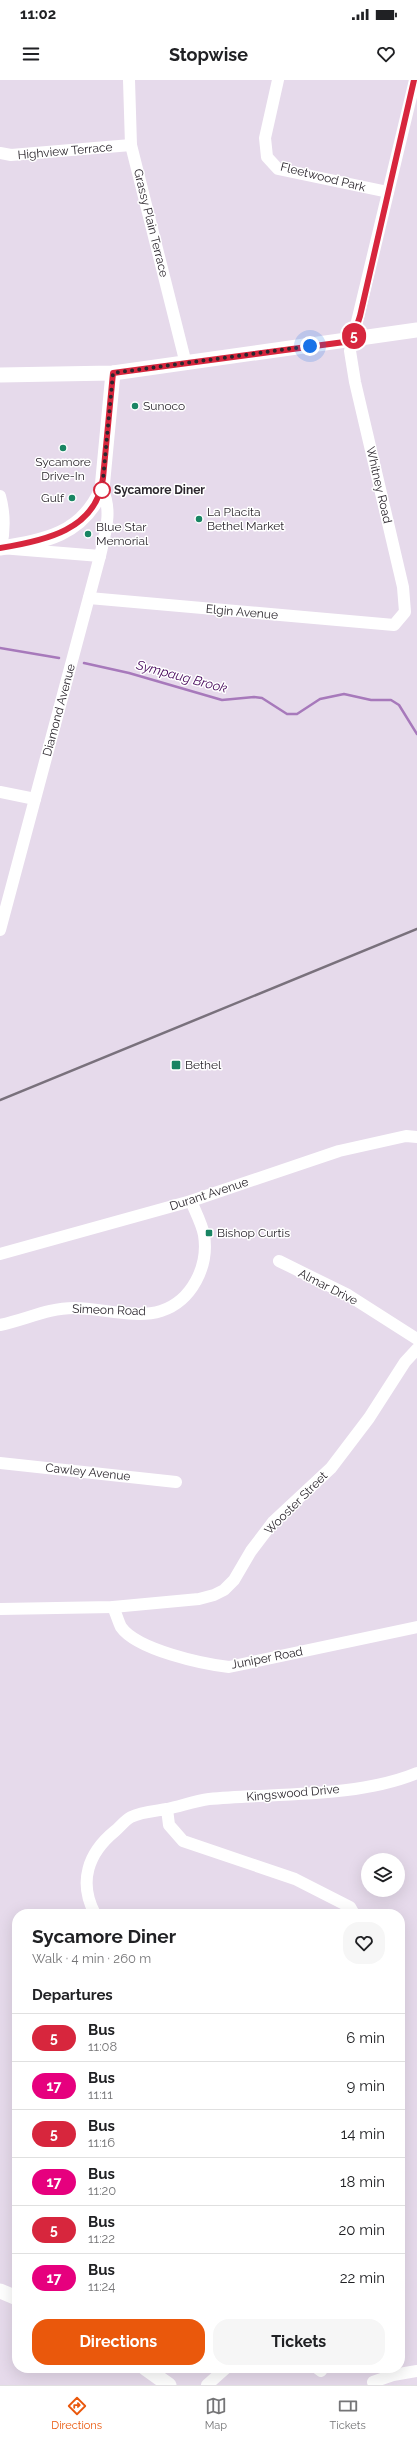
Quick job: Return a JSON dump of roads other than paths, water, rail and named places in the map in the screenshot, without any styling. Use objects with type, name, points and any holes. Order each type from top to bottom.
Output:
[{"type":"main road","points":[[0,375],[113,373],[352,341],[417,330]]},
{"type":"main road","points":[[1,548],[35,542],[73,527],[86,517],[102,490],[113,373]]},
{"type":"main road","points":[[0,2291],[12,2296]]},
{"type":"main road","points":[[152,2373],[169,2385]]},
{"type":"street","name":"Grassy Plain Terrace","points":[[129,80],[131,144],[186,364]]},
{"type":"street","name":"Fleetwood Park","points":[[278,80],[266,138],[267,157],[274,165],[278,169],[388,192]]},
{"type":"street","name":"Whitney Road","points":[[394,625],[405,612],[403,587],[350,360],[352,341],[360,316],[414,80]]},
{"type":"street","name":"Highview Terrace","points":[[0,153],[11,156],[131,144]]},
{"type":"street","name":"Diamond Avenue","points":[[0,930],[100,556],[108,515],[106,499],[102,490]]},
{"type":"street","points":[[0,496],[4,512],[4,531],[1,548],[100,556]]},
{"type":"street","name":"Elgin Avenue","points":[[89,598],[394,625]]},
{"type":"street","points":[[0,792],[35,799]]},
{"type":"street","name":"Durant Avenue","points":[[0,1254],[191,1201],[339,1151],[406,1136],[417,1137]]},
{"type":"street","name":"Simeon Road","points":[[0,1325],[47,1311],[73,1308],[139,1313],[161,1311],[184,1298],[196,1282],[204,1258],[204,1235],[191,1201]]},
{"type":"street","name":"Almar Drive","points":[[279,1262],[348,1295],[417,1339]]},
{"type":"street","name":"Wooster Street","points":[[0,1609],[113,1607],[199,1599],[214,1595],[224,1590],[234,1580],[251,1551],[273,1522],[331,1468],[369,1418],[405,1362],[417,1349]]},
{"type":"street","name":"Cawley Avenue","points":[[0,1463],[176,1482]]},
{"type":"street","name":"Juniper Road","points":[[113,1607],[122,1628],[146,1645],[205,1664],[229,1667],[416,1630]]},
{"type":"street","name":"Kingswood Drive","points":[[92,1909],[86,1884],[88,1863],[101,1842],[131,1817],[207,1800],[394,1782],[417,1773]]},
{"type":"street","points":[[167,1809],[169,1825],[183,1841],[262,1866],[295,1879],[350,1907],[351,1909]]},
{"type":"street","points":[[405,2365],[417,2362]]},
{"type":"street","points":[[405,2372],[417,2370]]},
{"type":"street","points":[[206,2385],[220,2373]]},
{"type":"street","points":[[372,2383],[375,2374],[377,2373]]},
{"type":"street","points":[[372,2383],[403,2373]]},
{"type":"waterway","name":"Sympaug Brook","points":[[0,648],[59,658]]},
{"type":"waterway","name":"Sympaug Brook","points":[[84,663],[129,673],[222,700],[254,697],[262,698],[287,714],[297,714],[320,699],[344,694],[371,700],[391,700],[399,705],[417,734]]},
{"type":"railway","points":[[0,1100],[417,929]]},
{"type":"place","name":"Sunoco","points":[[135,406]]},
{"type":"place","name":"Sycamore Drive-In","points":[[63,448]]},
{"type":"place","name":"Sycamore Diner","points":[[102,490]]},
{"type":"place","name":"Gulf","points":[[72,498]]},
{"type":"place","name":"La Placita Bethel Market","points":[[199,519]]},
{"type":"place","name":"Blue Star Memorial","points":[[88,534]]},
{"type":"place","name":"Bethel","points":[[176,1065]]},
{"type":"place","name":"Bishop Curtis","points":[[209,1233]]}]
